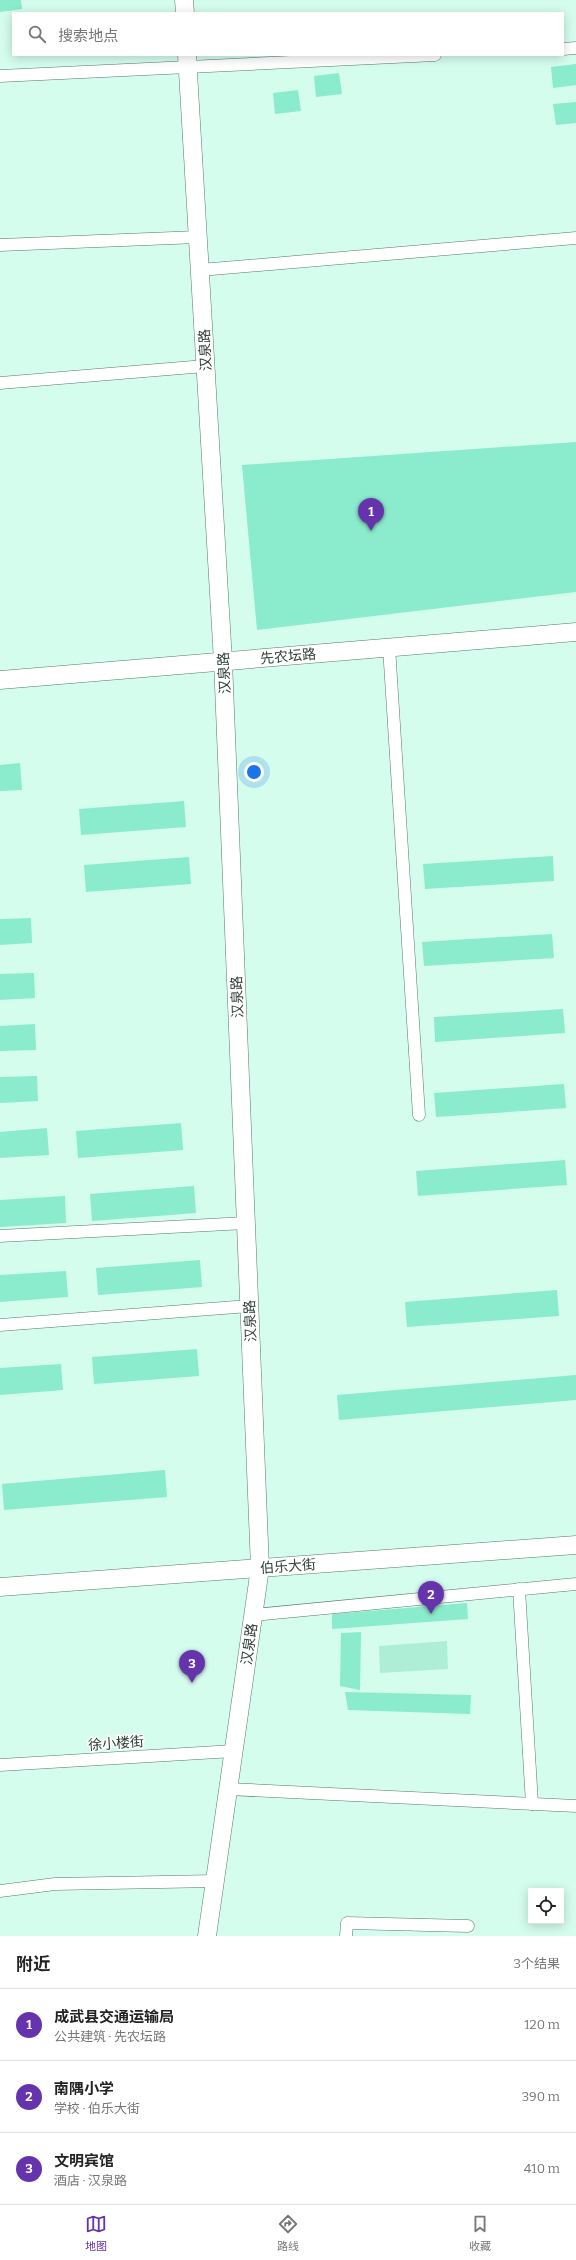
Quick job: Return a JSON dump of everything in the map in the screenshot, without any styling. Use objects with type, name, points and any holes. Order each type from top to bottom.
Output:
[{"type":"street","points":[[184,0],[184,12]]},
{"type":"street","points":[[564,49],[576,48]]},
{"type":"street","points":[[0,76],[187,61],[394,56]]},
{"type":"street","name":"汉泉路","points":[[187,61],[223,661],[260,1568],[207,1936]]},
{"type":"street","points":[[0,245],[198,237]]},
{"type":"street","points":[[200,270],[576,238]]},
{"type":"street","points":[[0,383],[206,366]]},
{"type":"street","name":"先农坛路","points":[[0,680],[576,632]]},
{"type":"street","points":[[389,648],[419,1115]]},
{"type":"street","points":[[0,1236],[246,1223]]},
{"type":"street","points":[[0,1325],[249,1306]]},
{"type":"street","name":"伯乐大街","points":[[0,1587],[576,1544]]},
{"type":"street","points":[[253,1615],[576,1584]]},
{"type":"street","points":[[519,1590],[532,1804]]},
{"type":"street","name":"徐小楼街","points":[[0,1765],[234,1751]]},
{"type":"street","points":[[228,1789],[576,1806]]},
{"type":"street","points":[[0,1891],[55,1884],[215,1881]]},
{"type":"street","points":[[346,1936],[346,1923],[468,1926]]},
{"type":"green space","points":[[447,1641],[448,1669],[380,1673],[379,1646]]},
{"type":"building","points":[[0,0],[21,0],[22,9],[0,12]]},
{"type":"building","points":[[576,64],[576,85],[553,88],[551,67]]},
{"type":"building","points":[[339,73],[342,94],[316,97],[314,76]]},
{"type":"building","points":[[298,90],[301,111],[275,114],[273,93]]},
{"type":"building","points":[[576,102],[576,123],[556,125],[553,104]]},
{"type":"building","points":[[576,442],[576,592],[257,630],[242,465]]},
{"type":"building","points":[[20,763],[22,790],[0,791],[0,765]]},
{"type":"building","points":[[184,801],[186,827],[81,835],[79,809]]},
{"type":"building","points":[[553,856],[554,881],[425,889],[423,864]]},
{"type":"building","points":[[189,857],[191,884],[86,892],[84,865]]},
{"type":"building","points":[[31,918],[32,943],[0,945],[0,919]]},
{"type":"building","points":[[552,934],[554,958],[424,966],[422,942]]},
{"type":"building","points":[[34,973],[35,998],[0,1000],[0,974]]},
{"type":"building","points":[[563,1009],[565,1033],[435,1042],[434,1017]]},
{"type":"building","points":[[35,1024],[36,1050],[0,1051],[0,1026]]},
{"type":"building","points":[[37,1076],[38,1101],[0,1103],[0,1077]]},
{"type":"building","points":[[564,1084],[566,1108],[436,1117],[434,1093]]},
{"type":"building","points":[[181,1123],[183,1150],[78,1158],[76,1131]]},
{"type":"building","points":[[47,1128],[49,1155],[0,1158],[0,1132]]},
{"type":"building","points":[[565,1160],[567,1185],[418,1196],[416,1171]]},
{"type":"building","points":[[194,1186],[196,1213],[92,1221],[90,1194]]},
{"type":"building","points":[[65,1196],[66,1223],[0,1227],[0,1200]]},
{"type":"building","points":[[200,1260],[202,1287],[98,1295],[96,1268]]},
{"type":"building","points":[[66,1271],[68,1297],[0,1302],[0,1275]]},
{"type":"building","points":[[557,1290],[559,1316],[407,1327],[405,1302]]},
{"type":"building","points":[[197,1349],[199,1376],[94,1384],[92,1357]]},
{"type":"building","points":[[61,1364],[63,1390],[0,1395],[0,1368]]},
{"type":"building","points":[[576,1375],[576,1400],[339,1420],[337,1395]]},
{"type":"building","points":[[165,1470],[167,1497],[4,1510],[2,1484]]},
{"type":"building","points":[[467,1603],[468,1619],[332,1629],[332,1614]]},
{"type":"building","points":[[361,1632],[360,1690],[340,1686],[341,1633]]},
{"type":"building","points":[[345,1692],[471,1695],[470,1714],[348,1710]]},
{"type":"place","name":"成武县交通运输局","points":[[371,531]]},
{"type":"place","name":"南隅小学","points":[[431,1614]]},
{"type":"place","name":"文明宾馆","points":[[192,1683]]}]
